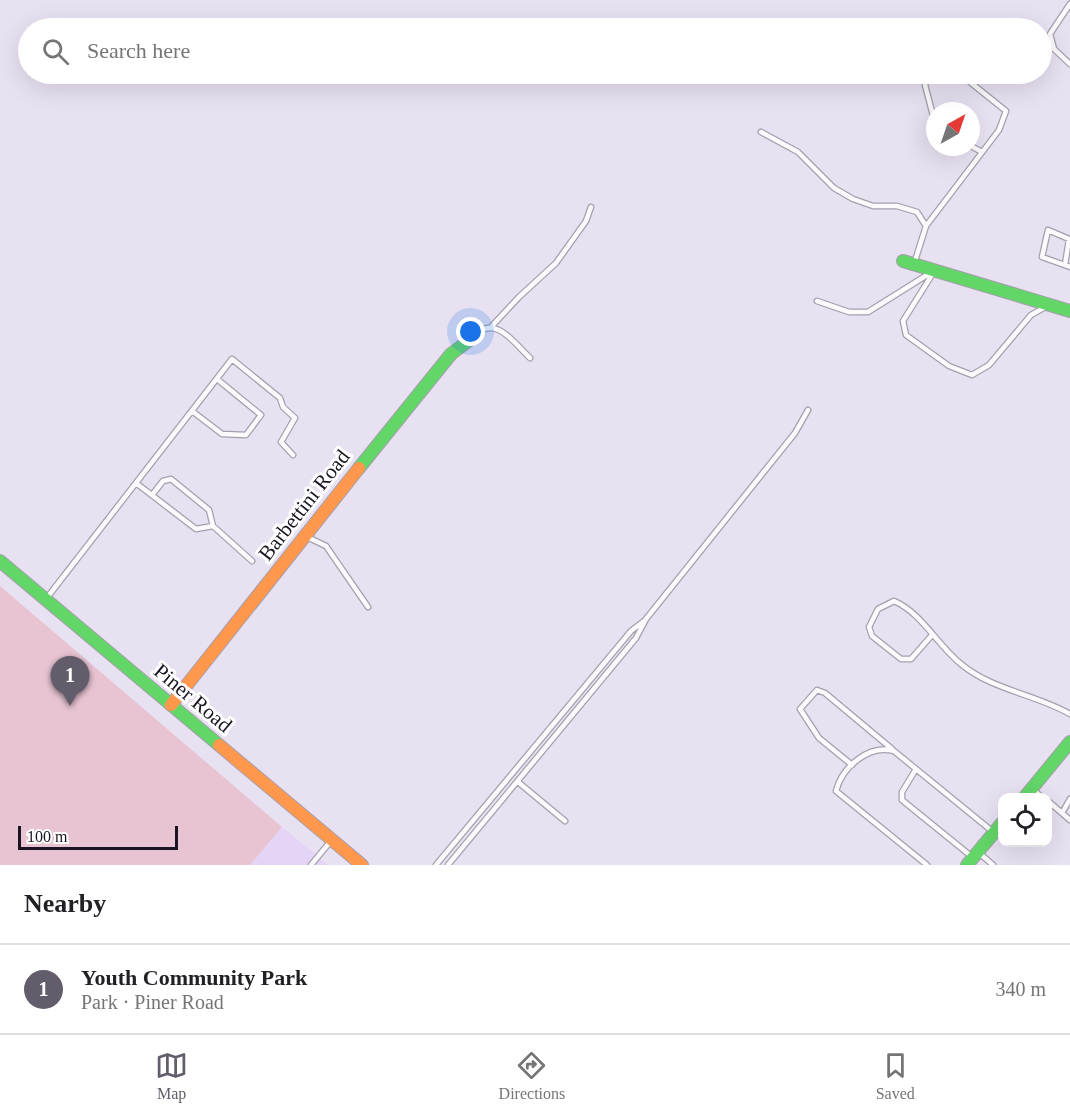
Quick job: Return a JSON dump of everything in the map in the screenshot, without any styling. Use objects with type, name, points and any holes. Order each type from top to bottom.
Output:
[{"type":"street","points":[[909,263],[1070,311]]},
{"type":"street","name":"Barbettini Road","points":[[171,705],[451,354],[475,336]]},
{"type":"street","name":"Piner Road","points":[[0,561],[362,865]]},
{"type":"street","points":[[1027,793],[1070,742]]},
{"type":"street","points":[[972,858],[998,828]]},
{"type":"lane","points":[[1052,31],[1070,4]]},
{"type":"lane","points":[[1052,42],[1054,49],[1070,64]]},
{"type":"lane","points":[[925,84],[929,102]]},
{"type":"lane","points":[[909,263],[926,226],[999,130],[1006,111],[972,84]]},
{"type":"lane","points":[[761,132],[798,152],[834,188],[853,199],[873,207],[897,206],[917,212],[926,226]]},
{"type":"lane","points":[[475,336],[484,328],[492,326],[556,263],[586,221],[591,207]]},
{"type":"lane","points":[[1048,231],[1069,238],[1067,266],[1042,257],[1048,231]]},
{"type":"lane","points":[[817,301],[849,312],[868,312],[935,270]]},
{"type":"lane","points":[[935,270],[903,321],[906,335],[949,366],[972,375],[989,365],[1031,315],[1050,305]]},
{"type":"lane","points":[[492,326],[507,336],[530,358]]},
{"type":"lane","points":[[46,599],[232,359],[280,398],[284,407],[295,418],[281,442],[293,455]]},
{"type":"lane","points":[[192,411],[222,434],[246,435],[261,415],[217,379]]},
{"type":"lane","points":[[448,865],[636,638],[646,619],[795,433],[807,410]]},
{"type":"lane","points":[[152,495],[163,481],[171,479],[209,510],[213,526],[252,561]]},
{"type":"lane","points":[[136,483],[196,529],[213,526]]},
{"type":"lane","points":[[305,536],[326,546],[368,607]]},
{"type":"lane","points":[[932,635],[911,659],[901,659],[872,636],[869,627],[878,609],[894,601],[914,614],[962,665],[993,682],[1070,714]]},
{"type":"lane","points":[[436,865],[631,631],[646,619]]},
{"type":"lane","points":[[852,765],[819,738],[800,710],[817,690],[825,693],[994,833]]},
{"type":"lane","points":[[894,751],[883,748],[860,757],[839,778],[836,791],[927,865]]},
{"type":"lane","points":[[916,769],[902,792],[902,800],[972,858],[993,865]]},
{"type":"lane","points":[[518,782],[565,821]]},
{"type":"lane","points":[[1062,813],[1070,799]]},
{"type":"lane","points":[[1052,805],[1070,820]]},
{"type":"lane","points":[[310,865],[332,840]]},
{"type":"shaded area","points":[[0,586],[282,827],[250,865],[0,865]]},
{"type":"shaded area","points":[[282,827],[328,865],[250,865]]},
{"type":"traffic: fast","points":[[903,261],[1070,311]]},
{"type":"traffic: fast","points":[[359,468],[451,354],[475,336]]},
{"type":"traffic: fast","points":[[0,561],[219,745]]},
{"type":"traffic: fast","points":[[1028,793],[1070,742]]},
{"type":"traffic: fast","points":[[967,865],[998,828]]},
{"type":"traffic: slow","points":[[171,705],[359,468]]},
{"type":"traffic: slow","points":[[219,745],[362,865]]},
{"type":"place","name":"Youth Community Park","points":[[70,706]]}]
